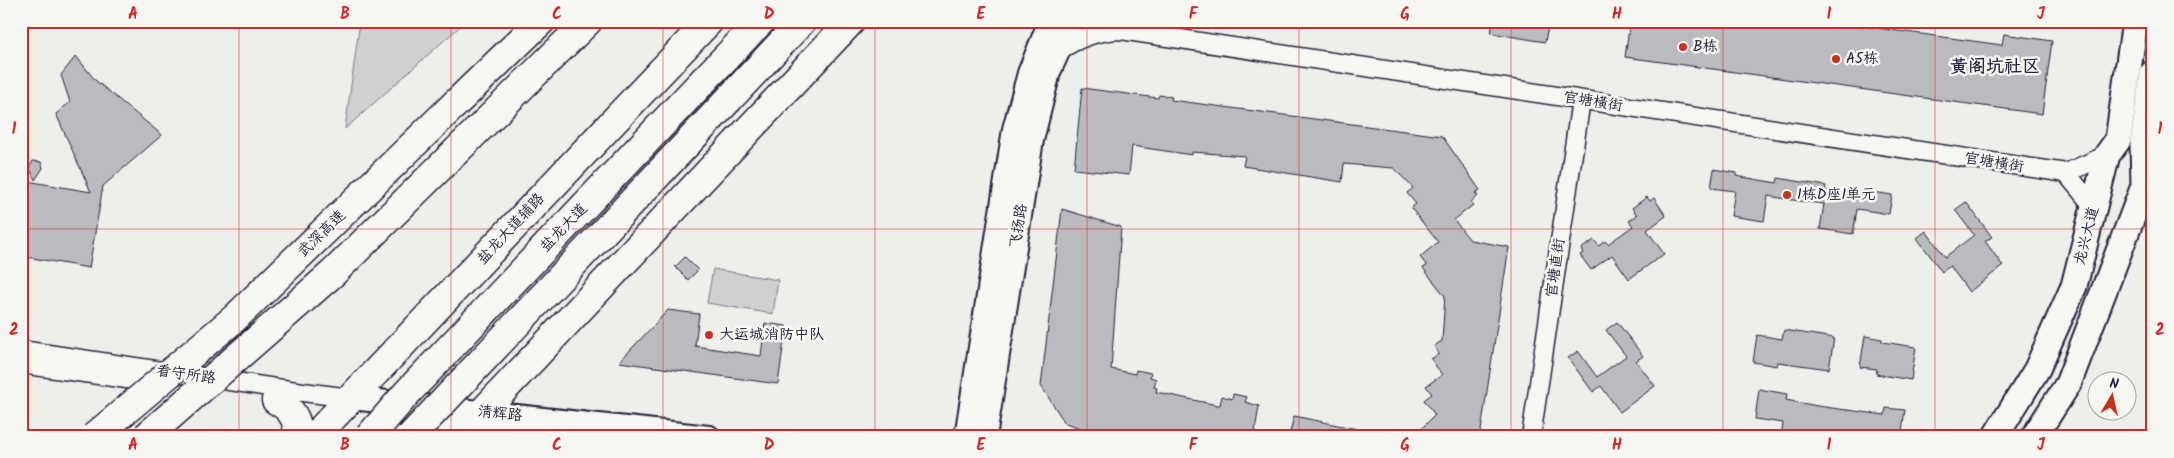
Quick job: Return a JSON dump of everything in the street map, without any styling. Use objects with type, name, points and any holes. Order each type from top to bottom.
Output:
[{"type":"main road","name":"武深高速","points":[[94,437],[235,318],[541,21]]},
{"type":"main road","points":[[146,437],[333,273],[588,21]]},
{"type":"main road","name":"盐龙大道辅路","points":[[314,437],[708,21]]},
{"type":"main road","name":"盐龙大道","points":[[369,437],[414,386],[761,21]]},
{"type":"main road","name":"盐龙大道","points":[[410,437],[802,21]]},
{"type":"main road","points":[[470,425],[851,21]]},
{"type":"main road","name":"龙兴大道","points":[[1995,437],[2037,368],[2074,286],[2107,154],[2118,140],[2135,21]]},
{"type":"main road","points":[[2034,437],[2068,384],[2144,186],[2143,144],[2153,73]]},
{"type":"main road","points":[[276,400],[287,406],[294,414],[298,427],[298,437]]},
{"type":"street","name":"飞扬路","points":[[966,437],[1014,129],[1029,73],[1050,21]]},
{"type":"street","name":"飞扬路","points":[[985,437],[1032,140],[1049,72],[1072,21]]},
{"type":"street","name":"官塘横街","points":[[1058,51],[1074,40],[1113,26],[1581,100],[2066,173]]},
{"type":"street","name":"官塘直街","points":[[1531,437],[1581,100]]},
{"type":"street","points":[[2094,207],[2066,173],[2107,154]]},
{"type":"street","name":"看守所路","points":[[21,350],[284,390],[346,403]]},
{"type":"street","name":"看守所路","points":[[21,364],[276,400],[346,403]]},
{"type":"street","name":"清辉路","points":[[346,403],[533,437]]},
{"type":"street","name":"清辉路","points":[[470,425],[709,437]]},
{"type":"shaded area","points":[[360,21],[466,21],[345,129]]},
{"type":"shaded area","points":[[713,269],[778,280],[773,314],[707,303]]},
{"type":"building","points":[[1493,21],[1549,21],[1545,42],[1491,33]]},
{"type":"building","points":[[1630,21],[1825,21],[2002,45],[2004,34],[2052,41],[2042,114],[1625,57]]},
{"type":"building","points":[[76,56],[95,80],[162,135],[103,186],[89,268],[21,256],[21,180],[91,192],[56,114],[70,102],[61,75]]},
{"type":"building","points":[[1082,88],[1158,98],[1159,95],[1172,97],[1171,100],[1442,136],[1480,190],[1475,193],[1478,196],[1471,202],[1473,205],[1454,220],[1470,240],[1509,247],[1480,437],[1413,437],[1435,415],[1424,400],[1432,394],[1426,386],[1442,375],[1431,359],[1439,354],[1434,346],[1442,341],[1445,296],[1423,268],[1427,266],[1420,257],[1438,242],[1411,208],[1416,204],[1407,193],[1413,188],[1394,168],[1344,164],[1342,182],[1243,166],[1245,156],[1192,152],[1192,155],[1132,146],[1129,175],[1074,169]]},
{"type":"building","points":[[33,161],[41,162],[43,168],[35,180],[29,167]]},
{"type":"building","points":[[1714,169],[1736,173],[1736,176],[1777,183],[1778,178],[1826,186],[1825,190],[1867,196],[1867,191],[1892,195],[1889,214],[1857,209],[1853,234],[1820,229],[1824,204],[1768,196],[1764,221],[1731,216],[1735,191],[1711,188]]},
{"type":"building","points":[[1647,197],[1650,201],[1654,198],[1666,216],[1647,230],[1664,254],[1629,279],[1612,255],[1591,270],[1580,255],[1583,253],[1581,249],[1594,240],[1599,246],[1605,241],[1608,244],[1633,226],[1629,221],[1637,215],[1632,208]]},
{"type":"building","points":[[1966,202],[1992,237],[1985,241],[2003,266],[1969,292],[1950,266],[1942,272],[1917,238],[1926,231],[1945,257],[1974,235],[1955,210]]},
{"type":"building","points":[[1062,209],[1121,227],[1111,369],[1135,374],[1136,370],[1151,373],[1150,377],[1156,379],[1154,387],[1157,388],[1156,392],[1217,405],[1220,405],[1222,396],[1232,399],[1233,394],[1247,397],[1245,402],[1259,406],[1255,431],[1247,437],[1109,437],[1065,423],[1041,386]]},
{"type":"building","points":[[685,257],[698,270],[688,280],[675,267]]},
{"type":"building","points":[[668,310],[699,314],[695,346],[761,356],[765,323],[786,326],[778,384],[619,362]]},
{"type":"building","points":[[1617,322],[1643,356],[1636,361],[1655,386],[1620,412],[1601,386],[1593,392],[1568,358],[1578,351],[1597,377],[1626,356],[1606,330]]},
{"type":"building","points":[[1784,330],[1834,338],[1829,369],[1778,362],[1777,366],[1753,362],[1757,335],[1782,339]]},
{"type":"building","points":[[1865,336],[1882,339],[1882,342],[1916,347],[1911,380],[1876,374],[1877,369],[1860,367]]},
{"type":"building","points":[[1759,389],[1787,394],[1786,400],[1817,406],[1885,415],[1886,408],[1905,410],[1901,437],[1819,437],[1782,431],[1783,423],[1755,419]]},
{"type":"building","points":[[1294,416],[1367,431],[1367,437],[1289,437]]},
{"type":"place","name":"B栋","points":[[1683,47]]},
{"type":"place","name":"A5栋","points":[[1836,59]]},
{"type":"place","name":"1栋D座1单元","points":[[1787,195]]},
{"type":"place","name":"大运城消防中队","points":[[709,335]]},
{"type":"district","name":"黄阁坑社区","points":[[1995,67]]}]
